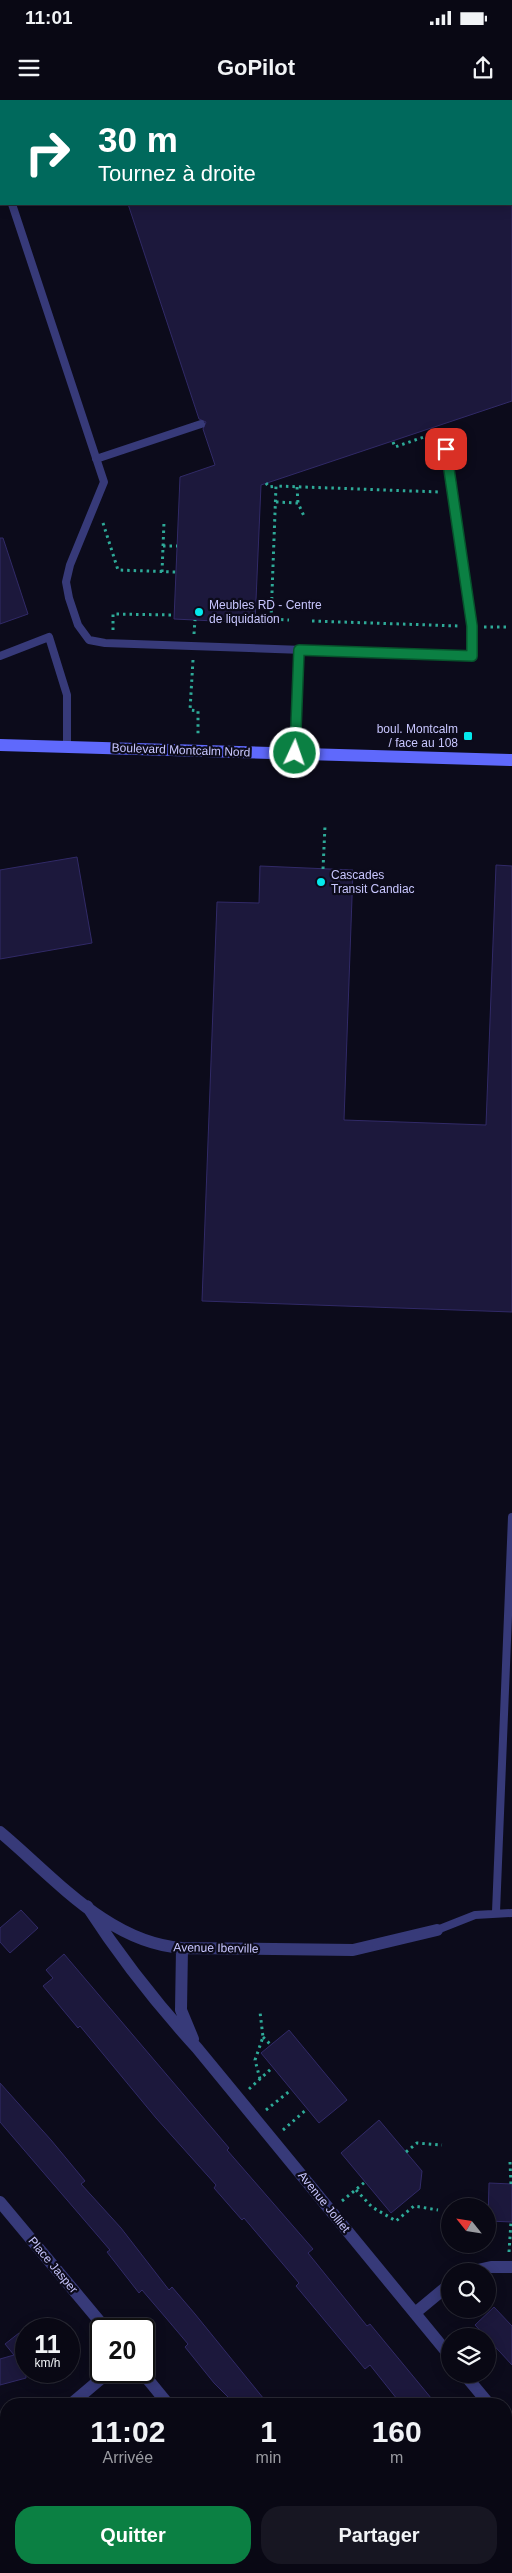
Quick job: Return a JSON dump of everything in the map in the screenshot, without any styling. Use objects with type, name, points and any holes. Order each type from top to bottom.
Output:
[{"type":"street","name":"Boulevard Montcalm Nord","points":[[0,744],[512,760]]},
{"type":"street","name":"Avenue Iberville","points":[[0,1832],[86,1906],[134,1937],[157,1945],[182,1948],[353,1950],[437,1930]]},
{"type":"street","name":"Avenue Jolliet","points":[[86,1906],[122,1960],[161,2009],[197,2048],[441,2345]]},
{"type":"street","name":"Avenue Jolliet","points":[[182,1948],[182,2010],[197,2048]]},
{"type":"street","name":"Place Jasper","points":[[0,2202],[97,2318]]},
{"type":"street","points":[[496,2267],[510,2267]]},
{"type":"street","points":[[415,2313],[441,2291]]},
{"type":"street","points":[[78,2398],[96,2383]]},
{"type":"street","points":[[151,2383],[163,2398]]},
{"type":"street","points":[[472,2383],[484,2398]]},
{"type":"lane","points":[[12,205],[104,482],[78,545],[66,582],[73,613],[85,636],[95,642],[472,656],[472,626],[447,446]]},
{"type":"lane","points":[[96,459],[201,424]]},
{"type":"lane","points":[[0,656],[49,637],[67,695],[67,746]]},
{"type":"lane","points":[[295,753],[299,650]]},
{"type":"lane","points":[[496,1912],[512,1517]]},
{"type":"lane","points":[[437,1930],[475,1915],[496,1912],[512,1913]]},
{"type":"path","points":[[427,430],[428,435]]},
{"type":"path","points":[[393,442],[395,447],[444,430],[447,446]]},
{"type":"path","points":[[266,483],[269,487],[439,492]]},
{"type":"path","points":[[270,619],[276,486]]},
{"type":"path","points":[[297,487],[298,503],[304,516]]},
{"type":"path","points":[[276,502],[298,503]]},
{"type":"path","points":[[101,518],[118,570],[176,572]]},
{"type":"path","points":[[162,572],[164,522]]},
{"type":"path","points":[[163,546],[177,546]]},
{"type":"path","points":[[114,614],[174,614]]},
{"type":"path","points":[[255,618],[289,620]]},
{"type":"path","points":[[194,634],[195,620]]},
{"type":"path","points":[[312,621],[459,626]]},
{"type":"path","points":[[484,627],[508,627]]},
{"type":"path","points":[[193,659],[190,710],[198,711],[198,731]]},
{"type":"path","points":[[323,869],[325,826]]},
{"type":"path","points":[[260,2012],[263,2037],[254,2060],[260,2079]]},
{"type":"path","points":[[263,2037],[271,2045]]},
{"type":"path","points":[[238,2098],[272,2068]]},
{"type":"path","points":[[255,2118],[291,2090]]},
{"type":"path","points":[[272,2139],[307,2109]]},
{"type":"path","points":[[406,2152],[417,2143],[442,2145]]},
{"type":"path","points":[[510,2162],[511,2184]]},
{"type":"path","points":[[331,2210],[365,2182]]},
{"type":"path","points":[[356,2190],[372,2207],[396,2221],[414,2206],[438,2210]]},
{"type":"path","points":[[510,2267],[511,2222]]},
{"type":"building","points":[[128,205],[512,205],[512,401],[261,485],[255,623],[174,619],[180,477],[215,465],[203,429],[206,422],[199,419]]},
{"type":"building","points":[[0,538],[3,538],[28,614],[0,624]]},
{"type":"building","points":[[77,857],[92,943],[0,959],[0,870]]},
{"type":"building","points":[[496,865],[512,866],[512,1312],[202,1301],[217,902],[259,903],[260,866],[353,870],[344,1120],[486,1125]]},
{"type":"building","points":[[21,1910],[38,1928],[10,1953],[0,1942],[0,1928]]},
{"type":"building","points":[[64,1954],[229,2148],[227,2150],[313,2249],[308,2253],[367,2326],[370,2324],[431,2398],[396,2398],[370,2365],[365,2369],[296,2286],[299,2283],[244,2218],[242,2220],[214,2188],[216,2185],[156,2118],[80,2026],[78,2028],[43,1986],[53,1978],[46,1970]]},
{"type":"building","points":[[289,2030],[347,2100],[319,2123],[261,2053]]},
{"type":"building","points":[[0,2083],[85,2181],[81,2184],[121,2228],[169,2290],[172,2287],[263,2398],[229,2398],[214,2383],[185,2347],[188,2344],[142,2290],[139,2293],[107,2252],[110,2250],[0,2122]]},
{"type":"building","points":[[379,2120],[422,2171],[420,2189],[391,2213],[341,2153]]},
{"type":"building","points":[[489,2183],[512,2184],[512,2222],[496,2221],[496,2198],[489,2198]]},
{"type":"building","points":[[496,2309],[512,2326],[512,2365],[496,2348],[496,2328],[478,2328],[475,2325],[482,2318],[496,2318]]},
{"type":"building","points":[[15,2336],[15,2381],[0,2385],[0,2359],[14,2355],[5,2344]]},
{"type":"place","name":"Meubles RD - Centre de liquidation","points":[[199,612]]},
{"type":"place","name":"boul. Montcalm / face au 108","points":[[468,736]]},
{"type":"place","name":"Cascades Transit Candiac","points":[[321,882]]},
{"type":"route","points":[[295,753],[299,650],[472,656],[474,643],[472,626],[446,449]]}]
